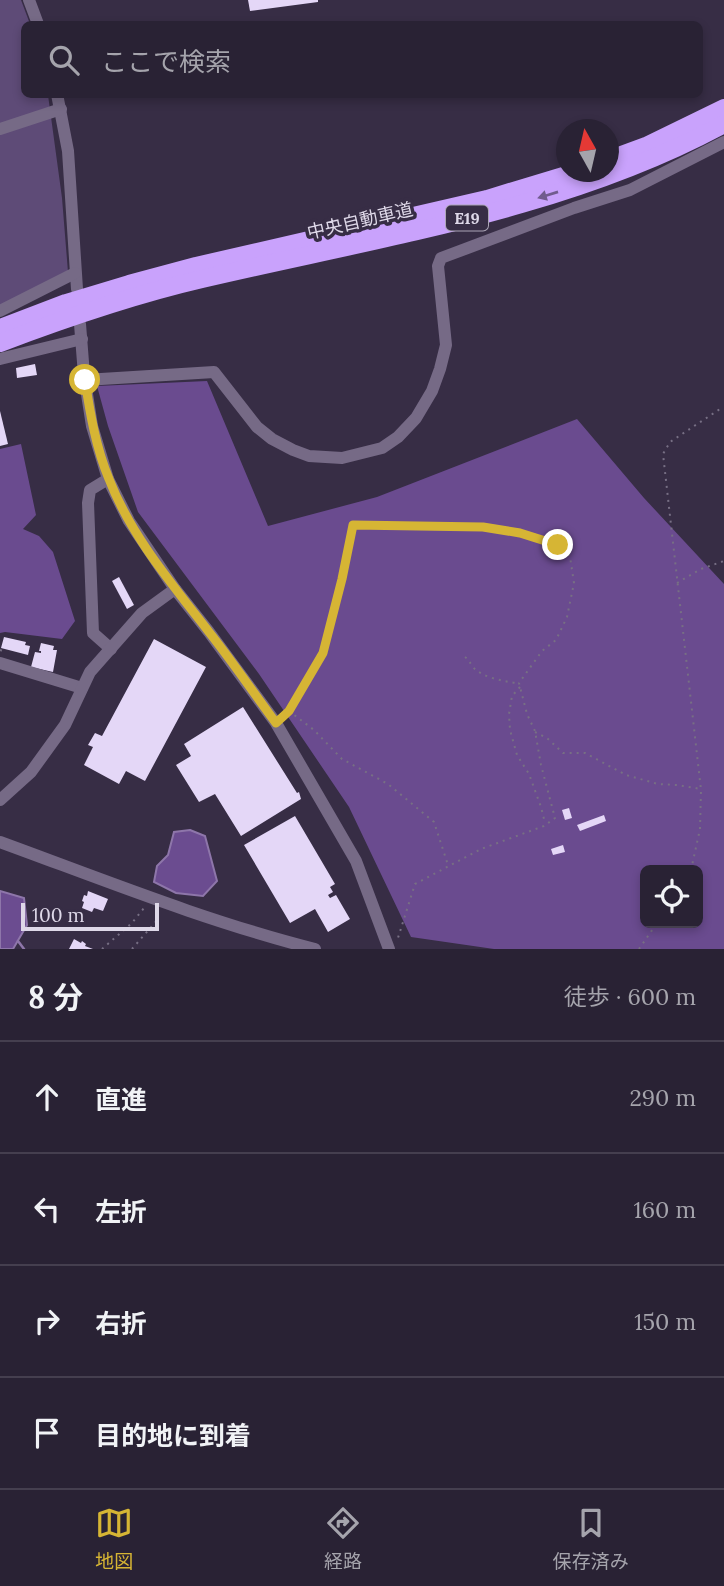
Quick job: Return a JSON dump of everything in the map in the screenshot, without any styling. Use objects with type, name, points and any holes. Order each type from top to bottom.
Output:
[{"type":"highway","points":[[619,156],[646,146],[724,108]]},
{"type":"highway","name":"中央自動車道","points":[[0,343],[71,316],[186,283],[491,213],[584,184],[651,159],[724,124]]},
{"type":"highway","name":"中央自動車道","points":[[0,328],[66,303],[129,284],[486,199],[556,178]]},
{"type":"street","points":[[29,0],[37,21]]},
{"type":"street","points":[[58,98],[69,162],[77,289]]},
{"type":"street","points":[[0,129],[61,109]]},
{"type":"street","points":[[85,380],[214,372],[257,427],[293,450],[309,456],[342,458],[382,448],[398,437],[416,418],[432,391],[440,369],[446,345],[438,266],[441,258],[630,190],[724,142]]},
{"type":"street","points":[[0,312],[75,273]]},
{"type":"street","points":[[80,324],[85,380],[93,426],[108,479],[129,521],[175,589],[276,723],[356,861],[389,949]]},
{"type":"street","points":[[0,359],[82,339]]},
{"type":"street","points":[[108,479],[90,490],[88,503],[93,633],[111,649]]},
{"type":"street","points":[[0,800],[31,772],[65,725],[90,672],[142,613],[175,589]]},
{"type":"street","points":[[0,663],[82,688]]},
{"type":"street","points":[[0,842],[267,943],[315,949]]},
{"type":"path","points":[[692,865],[700,829],[701,790],[663,454],[670,442],[720,409]]},
{"type":"path","points":[[276,723],[289,711],[323,653],[353,525],[483,527],[520,533],[558,545],[567,551],[574,583],[567,617],[555,640],[542,651],[519,683],[535,732],[555,818],[481,849],[415,884],[395,949]]},
{"type":"path","points":[[677,583],[701,569],[724,561]]},
{"type":"path","points":[[466,657],[480,673],[499,681],[519,683]]},
{"type":"path","points":[[520,687],[512,696],[510,730],[517,755],[529,774],[545,824]]},
{"type":"path","points":[[289,711],[314,730],[342,759],[388,783],[434,822],[448,866]]},
{"type":"path","points":[[535,732],[547,738],[563,753],[585,752],[626,775],[658,784],[701,790]]},
{"type":"path","points":[[102,949],[132,923],[146,907],[150,897]]},
{"type":"path","points":[[132,949],[159,918]]},
{"type":"path","points":[[639,949],[654,928]]},
{"type":"shaded area","points":[[0,0],[21,0],[29,21],[21,21],[21,98],[48,98],[62,198],[68,272],[0,308]]},
{"type":"shaded area","points":[[207,381],[268,526],[377,497],[577,419],[644,498],[724,584],[724,949],[494,949],[411,937],[349,807],[259,674],[138,512],[97,386]]},
{"type":"shaded area","points":[[21,444],[36,515],[23,529],[39,536],[53,552],[75,621],[62,639],[0,633],[0,449]]},
{"type":"shaded area","points":[[190,830],[205,836],[217,881],[203,896],[176,893],[154,882],[157,866],[168,855],[174,832]]},
{"type":"shaded area","points":[[0,891],[24,898],[27,925],[13,949],[0,949]]},
{"type":"building","points":[[248,0],[318,0],[318,2],[250,11]]},
{"type":"building","points":[[35,364],[37,375],[17,378],[16,368]]},
{"type":"building","points":[[0,411],[8,444],[0,446]]},
{"type":"building","points":[[119,577],[134,605],[127,609],[112,581]]},
{"type":"building","points":[[4,637],[26,642],[25,645],[30,646],[28,655],[1,648]]},
{"type":"building","points":[[154,639],[206,667],[145,781],[126,771],[119,784],[84,765],[93,747],[88,745],[95,733],[102,736]]},
{"type":"building","points":[[41,643],[54,646],[53,650],[57,650],[53,672],[31,667],[35,652],[41,653]]},
{"type":"building","points":[[243,707],[301,799],[241,836],[215,794],[199,802],[176,765],[191,756],[184,744]]},
{"type":"building","points":[[569,808],[572,818],[565,820],[562,810]]},
{"type":"building","points":[[604,815],[606,821],[580,831],[577,825]]},
{"type":"building","points":[[295,816],[335,884],[330,887],[333,892],[328,895],[330,898],[336,895],[350,919],[328,932],[315,909],[290,923],[244,845]]},
{"type":"building","points":[[563,845],[565,852],[553,855],[551,849]]},
{"type":"building","points":[[88,891],[108,899],[103,911],[94,908],[92,912],[82,908],[84,895],[87,896]]},
{"type":"building","points":[[74,939],[81,943],[82,941],[85,946],[93,949],[69,949]]},
{"type":"waterway","points":[[18,941],[24,949]]},
{"type":"route","points":[[85,380],[93,426],[108,479],[129,521],[175,589],[276,723],[300,695],[323,653],[353,525],[483,527],[520,533],[558,545]]}]
